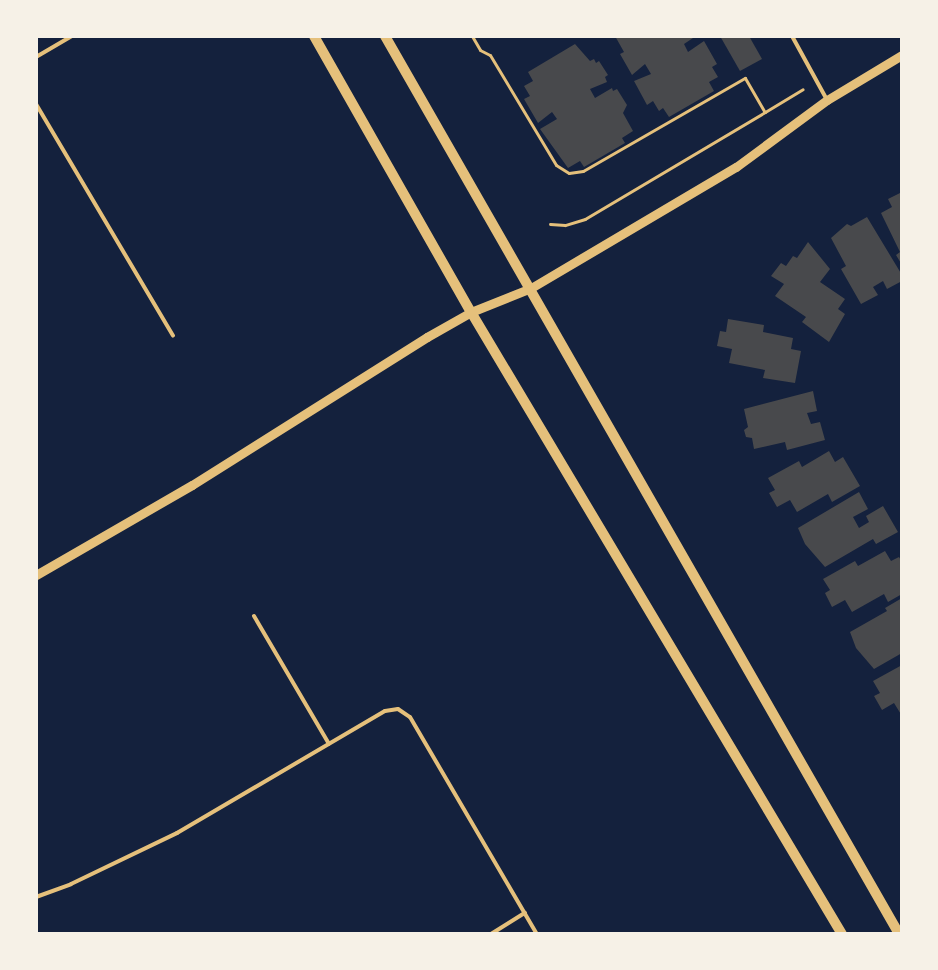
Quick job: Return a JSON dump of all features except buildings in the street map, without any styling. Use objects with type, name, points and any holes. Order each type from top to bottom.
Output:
[{"type":"main road","points":[[314,36],[472,312],[842,934]]},
{"type":"main road","points":[[385,36],[531,288],[899,934]]},
{"type":"street","points":[[36,575],[192,485],[472,312],[531,288],[736,167],[827,100],[902,55]]},
{"type":"street","points":[[902,365],[902,376]]},
{"type":"lane","points":[[36,57],[72,36]]},
{"type":"lane","points":[[792,36],[827,100]]},
{"type":"lane","points":[[36,104],[174,336]]},
{"type":"lane","points":[[254,616],[329,744]]},
{"type":"lane","points":[[36,897],[71,884],[177,833],[385,711],[398,709],[410,718],[537,934]]},
{"type":"lane","points":[[490,934],[525,913]]},
{"type":"path","points":[[472,36],[480,50],[490,55],[556,164],[569,173],[583,171],[745,78],[765,112],[585,219],[565,225],[550,224]]}]
